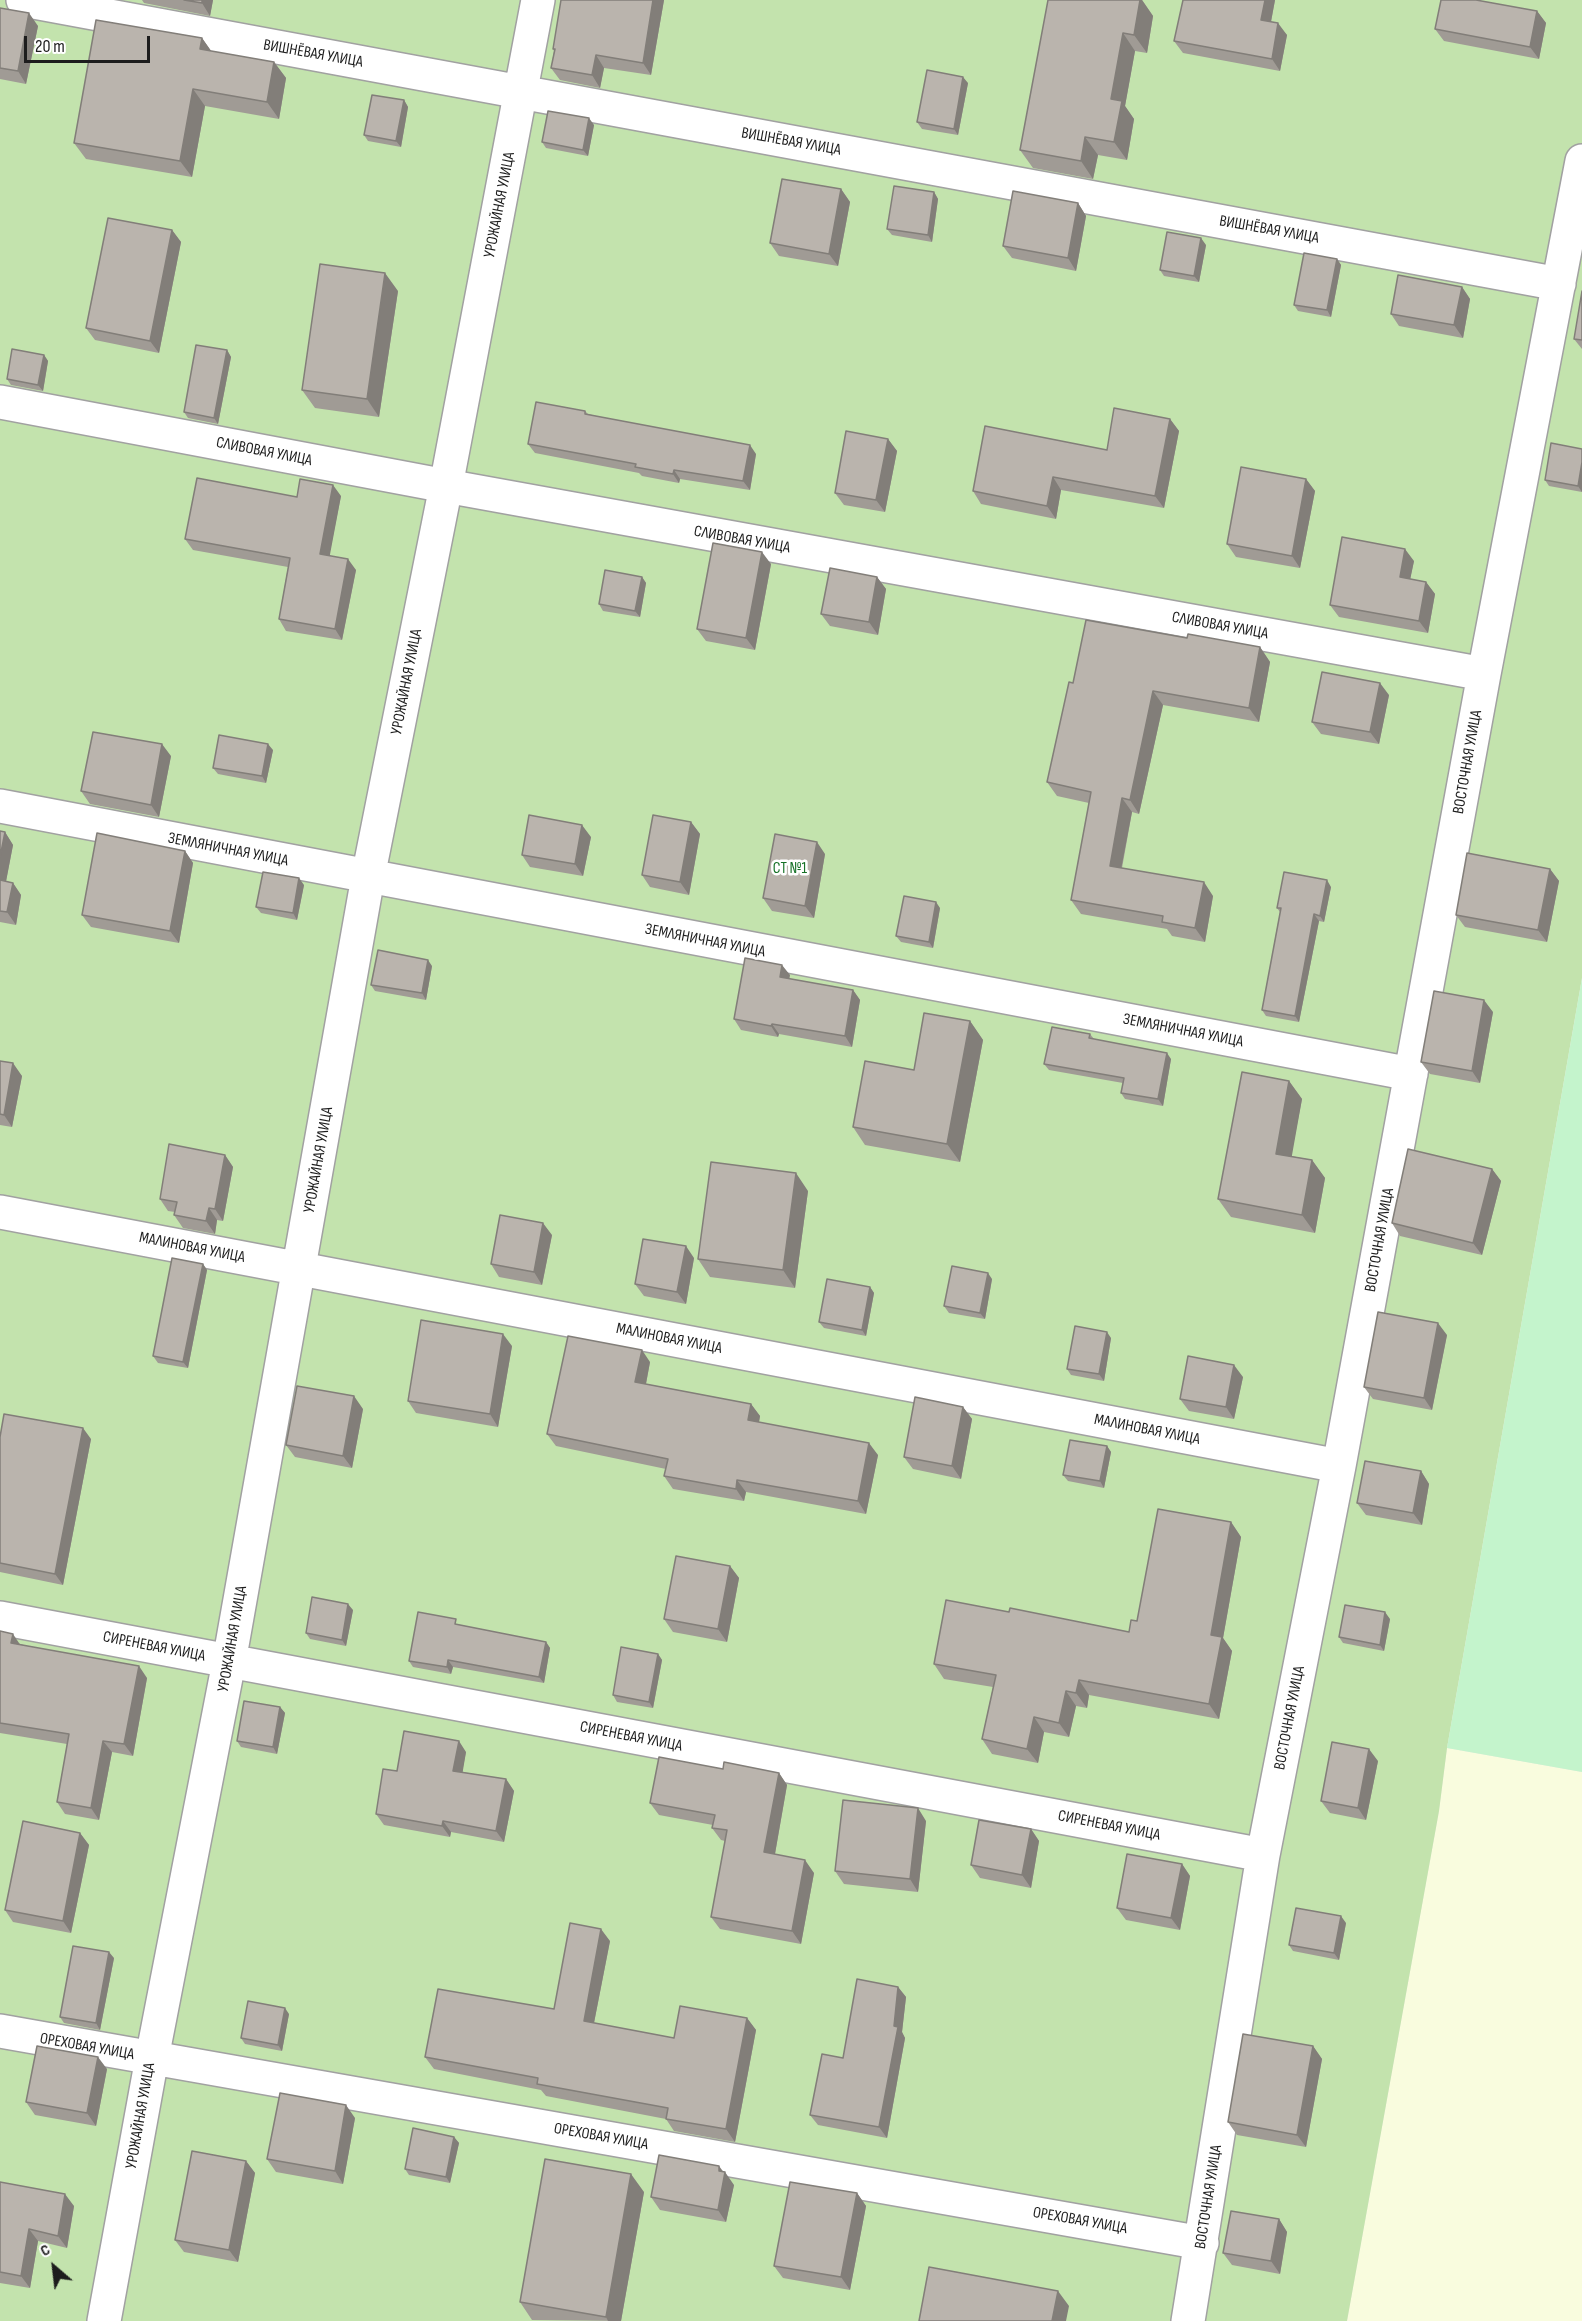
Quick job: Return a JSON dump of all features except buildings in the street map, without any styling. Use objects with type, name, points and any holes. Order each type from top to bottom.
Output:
[{"type":"street","name":"ВИШНЁВАЯ УЛИЦА","points":[[23,0],[1559,284]]},
{"type":"street","name":"УРОЖАЙНАЯ УЛИЦА","points":[[104,2321],[152,2058],[229,1662],[368,877],[446,486],[538,0]]},
{"type":"street","name":"ВОСТОЧНАЯ УЛИЦА","points":[[1188,2321],[1263,1855],[1339,1466],[1484,674],[1582,161]]},
{"type":"street","name":"СЛИВОВАЯ УЛИЦА","points":[[0,402],[446,486],[1484,674]]},
{"type":"street","name":"ЗЕМЛЯНИЧНАЯ УЛИЦА","points":[[0,806],[1411,1074]]},
{"type":"street","name":"МАЛИНОВАЯ УЛИЦА","points":[[0,1212],[1339,1466]]},
{"type":"street","name":"СИРЕНЕВАЯ УЛИЦА","points":[[0,1618],[1263,1855]]},
{"type":"street","name":"ОРЕХОВАЯ УЛИЦА","points":[[0,2031],[1202,2242]]},
{"type":"shaded area","points":[[1447,1748],[1582,1772],[1582,2321],[1347,2321],[1439,1811]]},
{"type":"green space","name":"СТ №1","points":[[0,0],[1582,0],[1582,978],[1447,1748],[1439,1811],[1347,2321],[0,2321]]},
{"type":"green space","points":[[1582,978],[1582,1772],[1447,1748]]}]
